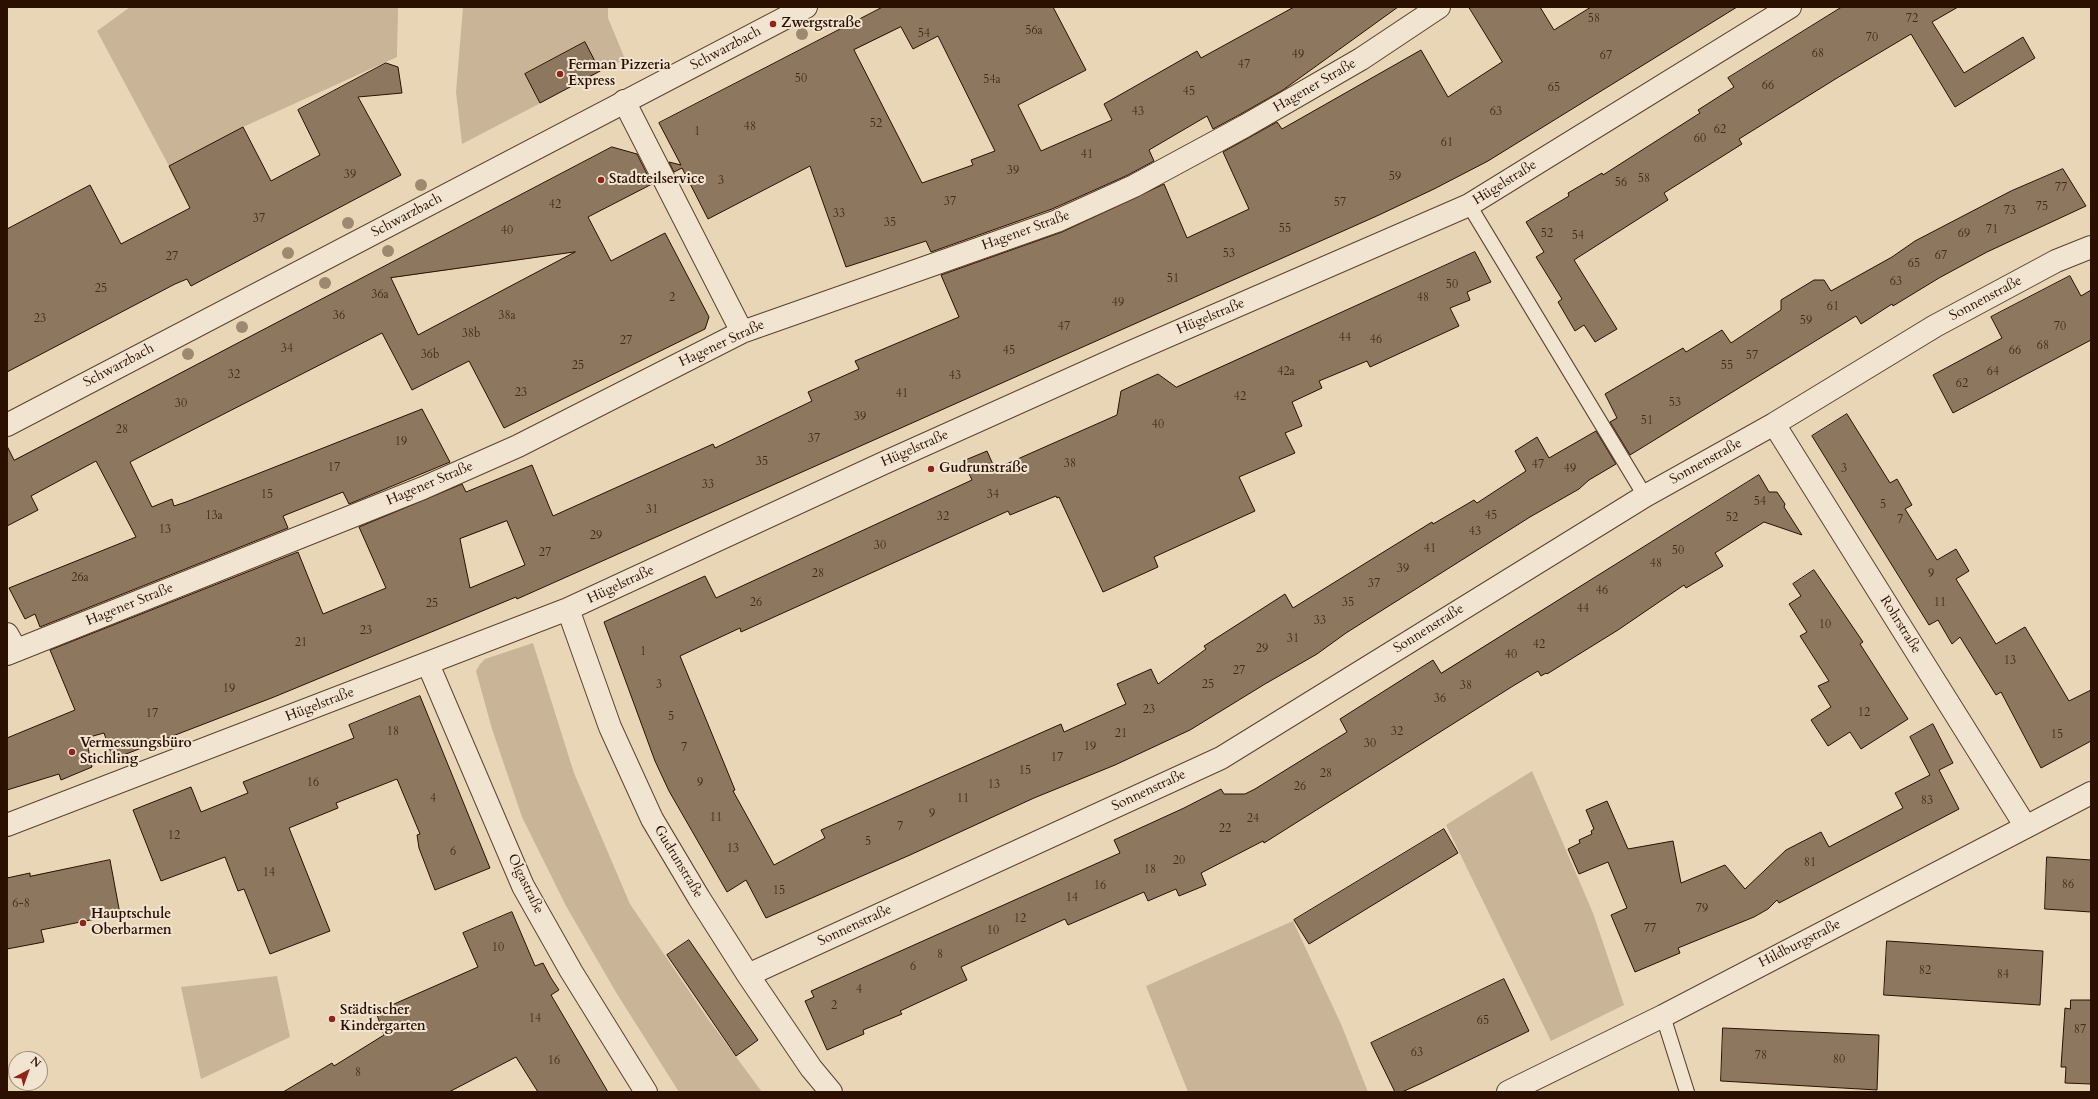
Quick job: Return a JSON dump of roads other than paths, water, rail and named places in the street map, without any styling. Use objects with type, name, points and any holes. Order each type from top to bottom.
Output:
[{"type":"street","name":"Schwarzbach","points":[[7,425],[806,7]]},
{"type":"street","name":"Hagener Straße","points":[[10,646],[423,488],[518,446],[742,332],[1057,221],[1134,186],[1245,126],[1361,59],[1439,7]]},
{"type":"street","name":"Hügelstraße","points":[[7,825],[568,609],[886,462],[1066,381],[1469,205],[1790,7]]},
{"type":"street","points":[[624,101],[742,332]]},
{"type":"street","name":"Sonnenstraße","points":[[748,975],[1221,758],[1645,496],[1774,424],[1934,326],[2056,261],[2091,247]]},
{"type":"street","name":"Rohrstraße","points":[[1774,424],[2026,826]]},
{"type":"street","name":"Gudrunstraße","points":[[568,609],[610,727],[652,819],[699,898],[748,975],[811,1068],[831,1092]]},
{"type":"street","name":"Olgastraße","points":[[428,664],[523,886],[571,971],[646,1092]]},
{"type":"street","name":"Hildburgstraße","points":[[1508,1092],[1663,1016],[2091,793]]},
{"type":"lane","points":[[1469,205],[1645,496]]},
{"type":"lane","points":[[1663,1016],[1687,1092]]},
{"type":"place","name":"Zwergstraße","points":[[773,24]]},
{"type":"place","name":"Ferman Pizzeria Express","points":[[560,74]]},
{"type":"place","name":"Stadtteilservice","points":[[601,180]]},
{"type":"place","name":"Gudrunstraße","points":[[931,469]]},
{"type":"place","name":"Vermessungsbüro Stichling","points":[[72,752]]},
{"type":"place","name":"Hauptschule Oberbarmen","points":[[83,923]]},
{"type":"place","name":"Städtischer Kindergarten","points":[[332,1019]]}]
